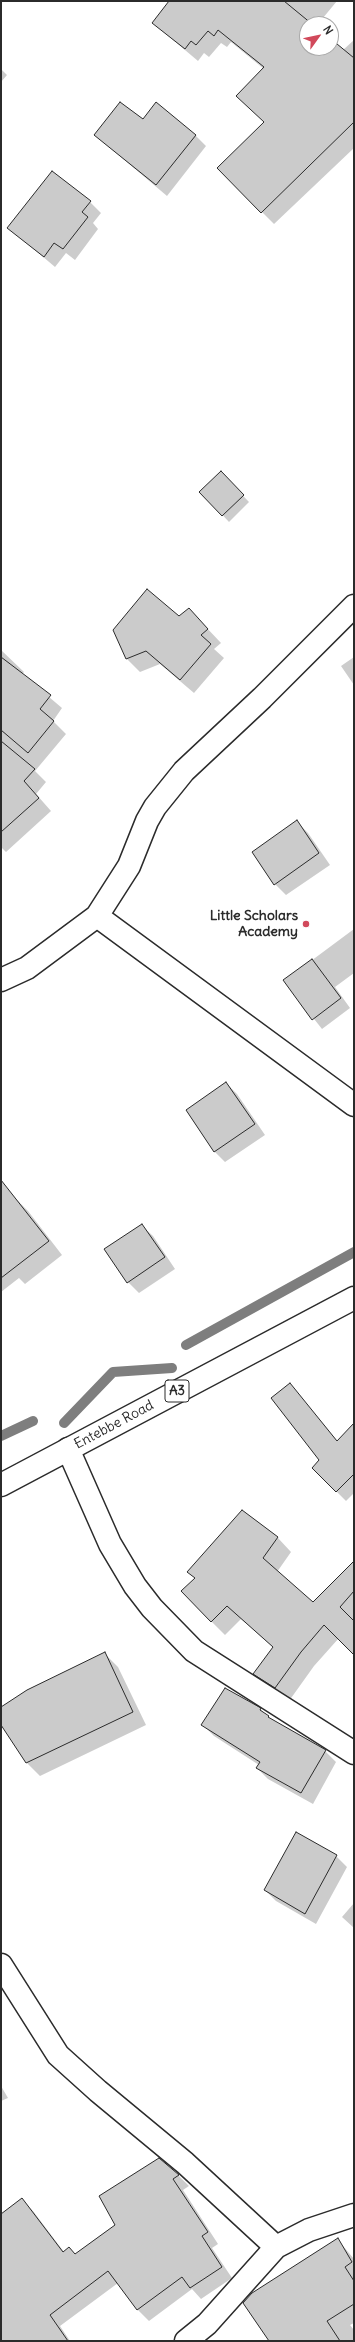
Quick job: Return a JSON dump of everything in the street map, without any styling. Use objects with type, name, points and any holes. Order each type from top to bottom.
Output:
[{"type":"street","points":[[1,980],[27,968],[97,916],[129,866],[147,821],[155,807],[184,771],[262,698],[354,606]]},
{"type":"street","points":[[97,916],[354,1105]]},
{"type":"street","name":"Entebbe Road","points":[[1,1485],[354,1298]]},
{"type":"street","points":[[68,1449],[110,1544],[135,1586],[152,1608],[194,1651],[354,1753]]},
{"type":"street","points":[[1,1965],[58,2055],[98,2091],[185,2163],[276,2247]]},
{"type":"street","points":[[186,2341],[207,2324],[276,2247],[309,2230],[354,2215]]},
{"type":"building","points":[[169,1],[284,1],[302,16],[299,16],[299,56],[339,56],[339,46],[354,58],[354,122],[261,213],[217,168],[264,122],[236,96],[264,67],[218,30],[214,36],[208,31],[196,45],[191,41],[185,49],[152,23]]},
{"type":"building","points":[[120,102],[143,119],[156,102],[196,135],[156,185],[94,135]]},
{"type":"building","points":[[52,171],[91,201],[82,212],[88,217],[63,249],[54,243],[44,257],[7,228]]},
{"type":"building","points":[[221,471],[244,495],[222,516],[199,492]]},
{"type":"building","points":[[147,589],[179,616],[189,608],[208,629],[201,635],[211,644],[180,680],[146,651],[126,659],[113,630]]},
{"type":"building","points":[[1,657],[51,695],[40,709],[54,721],[28,753],[1,730]]},
{"type":"building","points":[[1,741],[35,769],[24,781],[39,798],[1,832]]},
{"type":"building","points":[[297,820],[319,853],[274,885],[252,852]]},
{"type":"building","points":[[312,959],[341,998],[312,1020],[283,980]]},
{"type":"building","points":[[226,1082],[255,1124],[214,1152],[186,1110]]},
{"type":"building","points":[[1,1180],[49,1241],[1,1278]]},
{"type":"building","points":[[142,1224],[165,1257],[127,1283],[104,1249]]},
{"type":"building","points":[[290,1383],[337,1441],[354,1423],[354,1474],[336,1492],[312,1468],[319,1460],[271,1398]]},
{"type":"building","points":[[242,1510],[278,1537],[263,1558],[313,1602],[354,1561],[354,1591],[340,1607],[354,1621],[354,1655],[324,1625],[301,1652],[275,1688],[253,1674],[273,1647],[227,1606],[211,1622],[181,1591],[195,1578],[187,1572]]},
{"type":"building","points":[[105,1652],[133,1712],[26,1763],[1,1725],[1,1707],[27,1690]]},
{"type":"building","points":[[225,1688],[261,1708],[260,1710],[269,1716],[268,1717],[326,1750],[301,1793],[256,1768],[260,1762],[201,1725]]},
{"type":"building","points":[[296,1832],[337,1855],[305,1914],[264,1890]]},
{"type":"building","points":[[159,2158],[179,2175],[173,2179],[208,2232],[202,2236],[222,2267],[190,2288],[182,2277],[137,2310],[108,2271],[50,2315],[68,2341],[1,2341],[1,2214],[22,2198],[63,2252],[69,2247],[75,2254],[115,2225],[99,2196]]},
{"type":"building","points":[[338,2238],[352,2262],[345,2267],[354,2281],[354,2304],[327,2321],[340,2341],[269,2341],[243,2303],[252,2293]]},
{"type":"waterway","points":[[186,1345],[354,1252]]},
{"type":"waterway","points":[[64,1423],[113,1372],[172,1368]]},
{"type":"waterway","points":[[1,1436],[33,1421]]},
{"type":"place","name":"Little Scholars Academy","points":[[306,924]]}]
